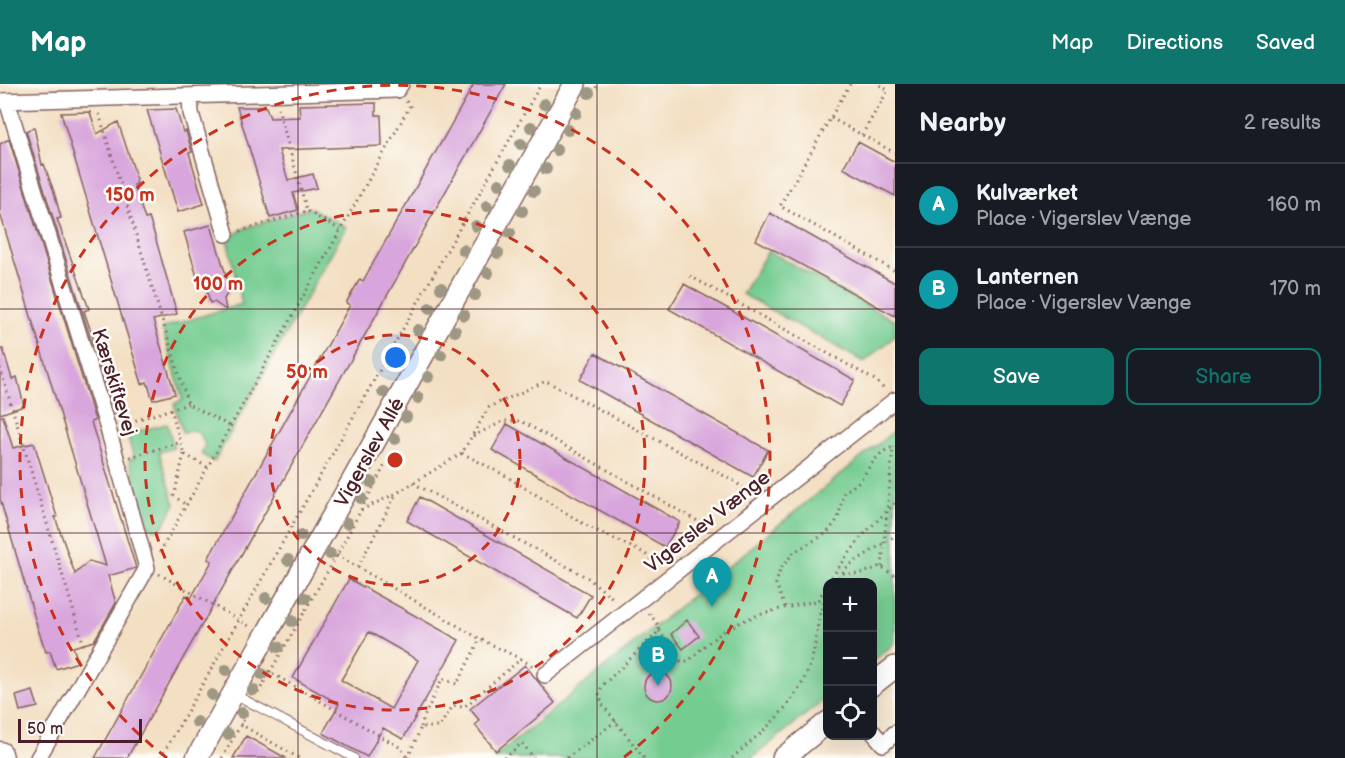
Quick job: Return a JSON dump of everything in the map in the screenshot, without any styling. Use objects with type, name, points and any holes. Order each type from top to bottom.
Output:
[{"type":"main road","points":[[0,754],[1,758]]},
{"type":"street","name":"Vigerslev Allé","points":[[197,758],[575,84]]},
{"type":"street","name":"Kærskiftevej","points":[[147,568],[108,429],[4,101],[277,94],[399,87]]},
{"type":"street","points":[[190,96],[191,113],[226,234]]},
{"type":"street","name":"Vigerslev Vænge","points":[[545,675],[895,400]]},
{"type":"street","points":[[38,758],[147,568]]},
{"type":"street","points":[[877,682],[895,667]]},
{"type":"street","points":[[783,758],[823,726]]},
{"type":"street","points":[[877,736],[883,744],[895,733]]},
{"type":"lane","points":[[232,693],[354,758]]},
{"type":"path","points":[[161,758],[541,84]]},
{"type":"path","points":[[850,84],[780,206],[895,272]]},
{"type":"path","points":[[862,135],[888,90],[878,84]]},
{"type":"path","points":[[265,635],[147,568],[159,553],[411,106],[399,87]]},
{"type":"path","points":[[277,94],[278,108],[308,211],[340,230]]},
{"type":"path","points":[[94,98],[188,404]]},
{"type":"path","points":[[831,118],[895,153]]},
{"type":"path","points":[[226,234],[244,231],[308,211]]},
{"type":"path","points":[[690,276],[875,381],[895,400]]},
{"type":"path","points":[[0,368],[91,667]]},
{"type":"path","points":[[361,511],[397,493],[462,453],[489,407],[546,381],[734,481],[762,504]]},
{"type":"path","points":[[108,429],[188,404],[230,426]]},
{"type":"path","points":[[171,409],[184,453],[174,496],[186,504]]},
{"type":"path","points":[[471,437],[504,421],[521,421],[722,536]]},
{"type":"path","points":[[117,460],[181,442]]},
{"type":"path","points":[[785,607],[776,584],[780,570],[794,552],[827,533],[838,519],[844,492],[858,483],[885,449],[894,447],[882,567]]},
{"type":"path","points":[[184,453],[207,467]]},
{"type":"path","points":[[462,453],[504,475],[589,526],[644,553],[672,575]]},
{"type":"path","points":[[413,483],[588,578],[634,606],[658,625],[659,631],[681,661],[689,661],[705,644],[745,619],[785,607],[823,599]]},
{"type":"path","points":[[358,567],[397,493]]},
{"type":"path","points":[[832,578],[863,535],[895,503]]},
{"type":"path","points":[[839,578],[848,566],[862,555],[895,536]]},
{"type":"path","points":[[317,544],[480,639],[521,659],[545,675]]},
{"type":"path","points":[[843,573],[856,575],[882,567]]},
{"type":"path","points":[[882,567],[895,576]]},
{"type":"path","points":[[818,600],[823,592]]},
{"type":"path","points":[[732,758],[782,714],[802,686],[812,660],[817,619],[823,604]]},
{"type":"path","points":[[222,758],[306,611]]},
{"type":"path","points":[[644,758],[600,699],[600,688],[659,631]]},
{"type":"path","points":[[407,758],[442,679],[457,684],[480,639]]},
{"type":"path","points":[[421,727],[439,727],[453,706],[464,707],[521,659]]},
{"type":"path","points":[[250,662],[401,748],[407,758]]},
{"type":"path","points":[[221,714],[299,758]]},
{"type":"path","points":[[567,758],[616,721]]},
{"type":"path","points":[[504,758],[522,743],[534,758]]},
{"type":"green space","points":[[311,208],[346,227],[214,462],[201,454],[205,445],[200,434],[193,430],[183,433],[174,404],[183,400],[162,328],[242,304],[227,239],[245,228]]},
{"type":"green space","points":[[768,251],[895,321],[895,336],[864,362],[742,294]]},
{"type":"green space","points":[[167,424],[174,448],[159,452],[175,505],[161,529],[155,530],[149,527],[129,460],[134,458],[127,434]]},
{"type":"green space","points":[[895,430],[895,643],[877,658],[877,578],[823,578],[823,700],[752,758],[494,758]]},
{"type":"building","points":[[474,84],[506,84],[127,758],[95,758],[186,595],[191,598],[212,561],[208,559],[350,305],[346,303],[360,279],[363,281]]},
{"type":"building","points":[[376,103],[376,115],[381,115],[382,146],[279,150],[288,180],[313,174],[317,188],[293,193],[298,210],[270,218],[237,107],[266,107],[270,118],[300,117],[299,105]]},
{"type":"building","points":[[176,109],[183,132],[186,131],[192,152],[189,153],[204,204],[178,212],[147,110]]},
{"type":"building","points":[[90,112],[97,134],[118,122],[134,170],[137,184],[134,185],[145,219],[149,218],[154,233],[177,314],[153,320],[175,394],[153,400],[147,382],[142,384],[61,113]]},
{"type":"building","points":[[34,127],[42,165],[44,164],[61,218],[57,219],[89,309],[84,311],[120,412],[114,414],[26,131]]},
{"type":"building","points":[[9,139],[95,420],[91,422],[136,568],[108,576],[116,603],[94,641],[73,647],[78,662],[56,669],[50,651],[46,652],[38,629],[0,499],[0,416],[3,416],[13,448],[34,443],[57,517],[55,517],[75,574],[89,561],[106,566],[0,213],[0,144]]},
{"type":"building","points":[[858,142],[895,162],[895,196],[843,168]]},
{"type":"building","points":[[770,213],[895,283],[895,316],[756,240]]},
{"type":"building","points":[[211,225],[230,289],[224,299],[226,310],[214,302],[210,303],[205,285],[200,287],[184,232]]},
{"type":"building","points":[[684,284],[855,380],[840,406],[669,309]]},
{"type":"building","points":[[0,349],[3,349],[12,379],[17,377],[24,406],[0,414]]},
{"type":"building","points":[[595,353],[768,450],[753,477],[580,380]]},
{"type":"building","points":[[507,424],[680,522],[665,547],[492,450]]},
{"type":"building","points":[[420,497],[591,595],[577,618],[407,521]]},
{"type":"building","points":[[349,579],[459,640],[403,739],[383,728],[367,757],[323,733],[339,704],[293,678]],"holes":[[[369,632],[418,660],[391,709],[341,680]]]},
{"type":"building","points":[[687,620],[699,636],[683,649],[671,634]]},
{"type":"building","points":[[525,665],[555,703],[496,751],[475,725],[480,721],[470,709]]},
{"type":"building","points":[[658,672],[668,676],[672,686],[668,696],[658,700],[648,696],[644,686],[648,676]]},
{"type":"building","points":[[33,691],[38,707],[20,711],[16,696]]},
{"type":"building","points":[[246,736],[286,758],[233,758]]},
{"type":"place","name":"Kulværket","points":[[712,607]]},
{"type":"place","name":"Lanternen","points":[[658,686]]}]
